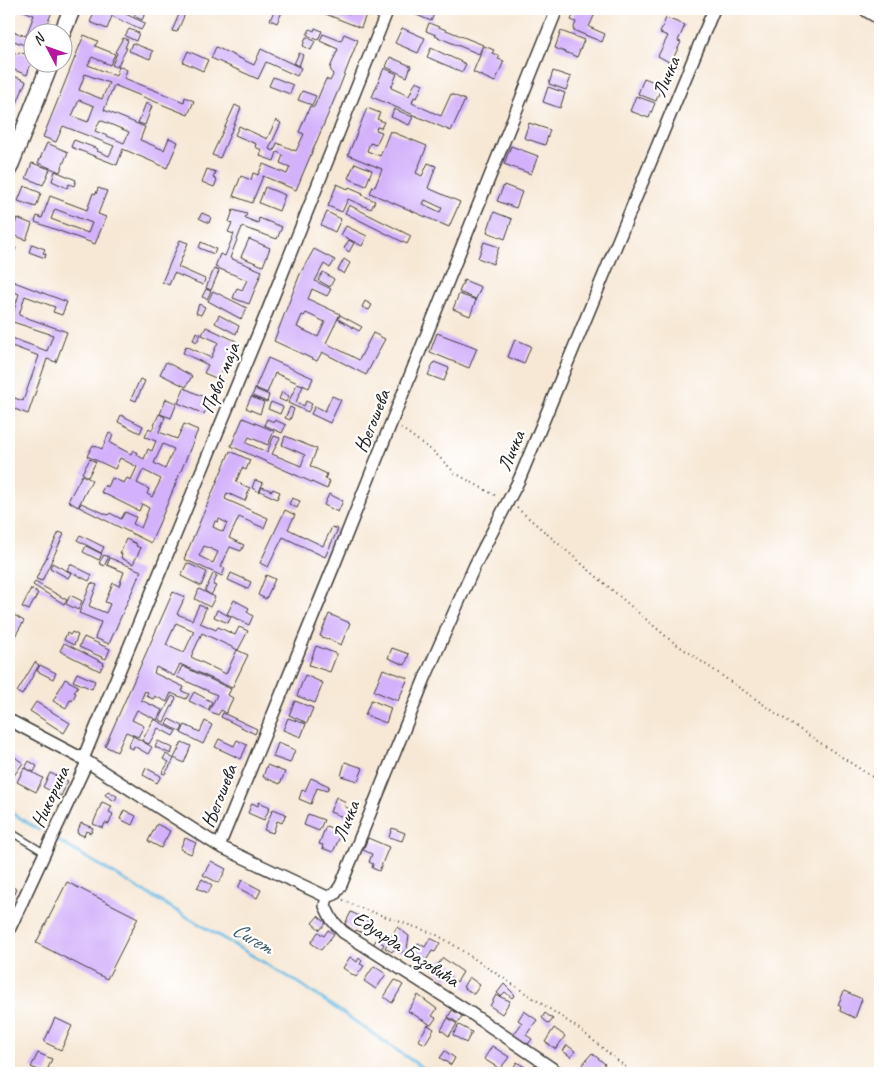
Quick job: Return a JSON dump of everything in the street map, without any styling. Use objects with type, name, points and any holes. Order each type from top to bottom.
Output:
[{"type":"street","points":[[67,22],[72,9]]},
{"type":"street","name":"Првог маја","points":[[85,761],[388,9]]},
{"type":"street","name":"Његошева","points":[[219,846],[558,9]]},
{"type":"street","name":"Личка","points":[[331,896],[341,885],[425,678],[475,564],[519,480],[714,9]]},
{"type":"street","points":[[868,9],[880,16]]},
{"type":"street","points":[[9,168],[47,72]]},
{"type":"street","points":[[9,720],[85,761],[219,846],[331,896]]},
{"type":"street","name":"Никорина","points":[[9,930],[85,761]]},
{"type":"street","name":"Едуарда Базовића","points":[[331,896],[325,906],[332,920],[343,932],[472,1014],[559,1073]]},
{"type":"lane","points":[[9,831],[45,853]]},
{"type":"path","points":[[392,422],[434,452],[455,473],[508,502],[525,514],[669,639],[796,727],[880,782]]},
{"type":"path","points":[[331,896],[435,934],[450,942],[578,1028],[633,1073]]},
{"type":"building","points":[[19,9],[53,9],[48,22],[31,22],[34,15]]},
{"type":"building","points":[[96,9],[115,9],[145,23],[141,30],[112,16],[107,29],[90,22]]},
{"type":"building","points":[[138,9],[147,9],[142,20],[134,16]]},
{"type":"building","points":[[275,9],[282,12],[277,23],[270,20]]},
{"type":"building","points":[[313,9],[337,9],[350,14],[352,9],[368,9],[361,28]]},
{"type":"building","points":[[408,9],[428,9],[435,12],[431,21],[407,11]]},
{"type":"building","points":[[576,9],[597,9],[589,27],[605,34],[602,42],[573,30],[576,22],[571,20]]},
{"type":"building","points":[[180,12],[185,14],[177,32],[172,31]]},
{"type":"building","points":[[666,18],[685,25],[678,41],[681,42],[671,63],[658,56],[668,36],[660,33]]},
{"type":"building","points":[[429,23],[483,45],[479,54],[426,31]]},
{"type":"building","points":[[315,28],[322,31],[318,40],[307,35],[310,29],[314,31]]},
{"type":"building","points":[[402,28],[425,38],[418,53],[395,43]]},
{"type":"building","points":[[129,29],[139,33],[136,41],[125,36]]},
{"type":"building","points":[[9,30],[22,35],[22,44],[9,39]]},
{"type":"building","points":[[561,31],[584,40],[577,57],[555,48]]},
{"type":"building","points":[[323,34],[341,41],[344,34],[358,40],[296,190],[263,176],[252,203],[233,196],[241,176],[251,180],[253,173],[258,175],[263,164],[287,174],[290,167],[280,163],[283,155],[277,152],[274,161],[260,156],[262,150],[255,147],[256,144],[235,135],[239,126],[267,139],[276,120],[281,123],[269,149],[274,151],[277,143],[296,151],[304,134],[299,132],[310,106],[314,107],[326,79],[330,81],[333,75],[330,68],[338,49],[320,41]]},
{"type":"building","points":[[84,35],[98,41],[95,46],[115,54],[110,65],[92,57],[88,65],[116,76],[119,66],[127,70],[124,78],[184,102],[185,97],[194,101],[188,115],[114,85],[104,110],[145,127],[140,140],[164,150],[169,138],[178,142],[167,168],[123,149],[117,165],[71,147],[74,140],[98,149],[97,151],[109,156],[114,146],[63,126],[56,142],[43,137],[69,72],[72,72],[72,65]],"holes":[[[85,74],[109,83],[102,99],[79,90]],[[79,100],[94,106],[88,122],[72,116]],[[100,120],[129,132],[124,143],[95,131]]]},
{"type":"building","points":[[306,37],[315,41],[311,50],[303,46]]},
{"type":"building","points":[[123,38],[128,40],[125,48],[127,48],[117,67],[112,65],[117,53],[115,52]]},
{"type":"building","points":[[132,43],[153,51],[150,59],[129,51]]},
{"type":"building","points":[[484,46],[494,50],[492,53],[500,56],[498,59],[504,61],[495,82],[473,72]]},
{"type":"building","points":[[216,47],[254,65],[261,49],[301,68],[297,76],[266,62],[258,79],[211,58]]},
{"type":"building","points":[[431,48],[466,64],[462,72],[427,57]]},
{"type":"building","points":[[188,51],[208,60],[203,71],[183,62]]},
{"type":"building","points":[[12,52],[22,53],[22,72],[28,72],[27,75],[9,68]]},
{"type":"building","points":[[299,53],[303,55],[299,66],[294,64]]},
{"type":"building","points":[[390,57],[411,66],[407,77],[386,67]]},
{"type":"building","points":[[384,68],[397,74],[391,88],[409,96],[416,81],[423,84],[417,98],[414,97],[412,103],[441,116],[451,94],[465,100],[451,131],[372,97]]},
{"type":"building","points":[[553,71],[571,77],[566,90],[549,84]]},
{"type":"building","points":[[9,74],[26,81],[9,123]]},
{"type":"building","points":[[273,77],[293,85],[290,94],[269,86]]},
{"type":"building","points":[[644,78],[662,85],[656,101],[638,94]]},
{"type":"building","points":[[548,87],[565,93],[560,108],[543,102]]},
{"type":"building","points":[[302,91],[316,96],[312,105],[298,100]]},
{"type":"building","points":[[636,96],[655,103],[649,118],[630,111]]},
{"type":"building","points":[[146,103],[152,106],[145,125],[138,123]]},
{"type":"building","points":[[235,105],[241,108],[220,158],[212,155]]},
{"type":"building","points":[[367,108],[380,113],[377,119],[384,122],[381,128],[377,127],[376,130],[382,132],[376,145],[370,143],[367,151],[380,156],[390,131],[427,146],[416,173],[422,176],[428,163],[436,166],[428,188],[460,202],[449,227],[370,193],[373,186],[375,187],[382,169],[348,155]],"holes":[[[425,200],[442,208],[440,212],[423,204]]]},
{"type":"building","points":[[394,109],[413,117],[409,125],[391,117]]},
{"type":"building","points":[[529,123],[550,130],[545,145],[524,138]]},
{"type":"building","points":[[47,143],[68,152],[60,172],[38,163]]},
{"type":"building","points":[[511,146],[538,156],[531,174],[504,164]]},
{"type":"building","points":[[32,163],[50,169],[43,185],[26,178]]},
{"type":"building","points":[[355,163],[372,170],[366,186],[348,178]]},
{"type":"building","points":[[207,169],[216,172],[213,178],[217,180],[214,187],[202,182]]},
{"type":"building","points":[[55,171],[76,180],[74,186],[69,184],[67,188],[52,181]]},
{"type":"building","points":[[337,184],[363,193],[362,195],[375,201],[371,209],[348,199],[342,212],[328,206]]},
{"type":"building","points":[[504,185],[522,192],[516,208],[497,201]]},
{"type":"building","points":[[24,186],[41,193],[36,207],[18,201]]},
{"type":"building","points":[[265,187],[285,195],[279,211],[259,203]]},
{"type":"building","points":[[98,188],[107,191],[98,214],[106,217],[95,244],[35,222],[37,216],[42,218],[50,196],[87,210],[93,193],[96,194]],"holes":[[[55,209],[92,223],[88,233],[51,219]]]},
{"type":"building","points":[[349,205],[411,236],[407,244],[345,213]]},
{"type":"building","points":[[233,210],[247,214],[245,218],[258,223],[259,218],[282,227],[277,239],[242,227],[230,258],[262,271],[249,304],[233,298],[237,288],[242,290],[247,280],[215,267],[220,254],[225,256],[234,234],[228,232],[232,223],[229,222]]},
{"type":"building","points":[[327,212],[341,219],[335,232],[321,225]]},
{"type":"building","points":[[494,212],[512,219],[505,239],[487,232]]},
{"type":"building","points":[[202,213],[211,217],[209,223],[199,218]]},
{"type":"building","points":[[17,218],[32,224],[26,240],[11,234]]},
{"type":"building","points":[[346,226],[367,236],[362,246],[341,235]]},
{"type":"building","points":[[249,239],[270,248],[263,266],[241,257]]},
{"type":"building","points":[[180,240],[188,243],[178,267],[205,279],[203,285],[174,273],[169,285],[162,282]]},
{"type":"building","points":[[349,240],[354,243],[349,252],[344,248]]},
{"type":"building","points":[[201,242],[216,249],[214,254],[199,248]]},
{"type":"building","points":[[484,242],[499,247],[493,264],[478,258]]},
{"type":"building","points":[[32,244],[45,249],[43,253],[46,254],[45,258],[29,252]]},
{"type":"building","points":[[9,245],[16,248],[9,266]]},
{"type":"building","points":[[314,249],[335,260],[330,268],[324,264],[315,281],[331,289],[327,296],[312,289],[308,299],[340,314],[326,343],[359,360],[373,333],[385,339],[366,375],[322,352],[317,361],[274,341],[300,274]],"holes":[[[306,313],[325,322],[318,337],[297,327],[302,315],[304,316]]]},
{"type":"building","points":[[344,259],[350,263],[344,274],[338,270]]},
{"type":"building","points":[[214,269],[219,271],[211,290],[206,288]]},
{"type":"building","points":[[323,272],[334,279],[330,287],[318,280]]},
{"type":"building","points":[[9,280],[67,302],[62,315],[53,312],[55,307],[25,296],[19,315],[67,332],[56,362],[47,359],[28,414],[9,407],[9,396],[23,401],[39,356],[9,345],[9,337],[47,351],[53,335],[13,322],[9,334],[9,311],[13,313],[19,294],[9,290]]},
{"type":"building","points":[[464,280],[481,287],[476,299],[459,292]]},
{"type":"building","points":[[206,289],[211,291],[207,299],[202,297]]},
{"type":"building","points":[[213,291],[247,308],[241,319],[208,301]]},
{"type":"building","points":[[459,294],[476,300],[470,316],[453,309]]},
{"type":"building","points":[[365,301],[372,305],[369,310],[362,307]]},
{"type":"building","points":[[199,304],[205,307],[201,315],[196,313]]},
{"type":"building","points":[[219,315],[239,326],[236,334],[215,323]]},
{"type":"building","points":[[340,315],[362,327],[359,331],[338,319]]},
{"type":"building","points":[[206,327],[236,341],[218,379],[204,373],[208,365],[183,353],[186,346],[211,358],[218,342],[202,335]]},
{"type":"building","points":[[196,332],[201,334],[197,342],[193,340]]},
{"type":"building","points":[[437,333],[477,348],[469,368],[430,352]]},
{"type":"building","points":[[515,339],[531,346],[524,364],[508,357]]},
{"type":"building","points":[[268,358],[313,378],[309,388],[275,373],[267,393],[255,388]]},
{"type":"building","points":[[166,362],[192,376],[186,387],[160,374]]},
{"type":"building","points":[[434,362],[449,368],[444,381],[428,375]]},
{"type":"building","points":[[140,379],[145,381],[136,401],[131,399]]},
{"type":"building","points":[[297,384],[303,386],[296,402],[304,406],[306,401],[312,404],[308,412],[288,403]]},
{"type":"building","points":[[184,388],[211,400],[204,414],[178,403]]},
{"type":"building","points":[[255,389],[269,395],[267,402],[252,396]]},
{"type":"building","points":[[282,392],[289,396],[286,402],[279,399]]},
{"type":"building","points":[[332,396],[341,400],[330,423],[311,414],[315,406],[325,411]]},
{"type":"building","points":[[251,397],[264,402],[260,414],[246,408]]},
{"type":"building","points":[[166,399],[177,403],[171,418],[160,414]]},
{"type":"building","points":[[271,402],[283,407],[280,414],[268,409]]},
{"type":"building","points":[[290,407],[294,409],[290,420],[285,418]]},
{"type":"building","points":[[159,414],[165,417],[159,432],[177,439],[184,424],[198,430],[151,543],[79,507],[81,503],[121,519],[125,512],[136,517],[133,524],[141,528],[149,508],[142,504],[139,511],[101,492],[105,485],[108,487],[112,478],[124,483],[127,478],[131,480],[137,467],[120,458],[115,469],[87,456],[93,445],[102,449],[109,433],[113,435],[110,443],[131,454],[133,450],[144,459],[148,449],[152,451],[156,441],[145,437],[149,428],[152,430]],"holes":[[[163,444],[174,449],[165,469],[154,463]],[[143,470],[161,479],[152,497],[147,494],[149,489],[137,483]]]},
{"type":"building","points":[[121,415],[143,426],[140,433],[118,422]]},
{"type":"building","points":[[243,418],[274,431],[268,445],[249,437],[246,443],[267,452],[274,436],[280,438],[272,454],[301,466],[305,455],[282,445],[285,436],[317,449],[310,466],[327,474],[325,479],[330,481],[327,489],[231,446]]},
{"type":"building","points":[[267,419],[286,425],[282,433],[264,425]]},
{"type":"building","points":[[230,451],[250,460],[246,470],[242,468],[236,482],[250,488],[245,501],[227,493],[225,499],[268,518],[264,528],[239,517],[229,538],[244,545],[241,551],[230,547],[221,567],[225,568],[222,576],[184,559]],"holes":[[[219,519],[227,523],[223,532],[213,527],[215,521],[218,522]],[[204,546],[218,552],[213,563],[199,556]]]},
{"type":"building","points":[[90,459],[96,462],[88,477],[82,473]]},
{"type":"building","points":[[82,475],[92,480],[78,507],[68,501]]},
{"type":"building","points":[[255,480],[263,483],[259,492],[252,488]]},
{"type":"building","points":[[262,487],[280,492],[277,499],[260,491]]},
{"type":"building","points":[[329,494],[343,501],[338,512],[324,505]]},
{"type":"building","points":[[292,498],[300,501],[297,508],[289,504]]},
{"type":"building","points":[[285,510],[295,515],[288,529],[323,546],[332,527],[338,529],[325,557],[283,537],[268,567],[260,563]]},
{"type":"building","points":[[59,532],[64,534],[42,581],[36,579]]},
{"type":"building","points":[[80,535],[104,547],[101,553],[77,540]]},
{"type":"building","points":[[126,539],[141,548],[133,564],[121,558],[122,554],[120,553]]},
{"type":"building","points":[[86,546],[102,554],[99,560],[83,552]]},
{"type":"building","points":[[104,555],[109,557],[104,566],[99,563]]},
{"type":"building","points":[[110,558],[141,571],[109,644],[95,638],[101,622],[79,613],[91,583],[97,585],[89,606],[106,613],[110,604],[105,602],[113,583],[119,586],[124,572],[107,565]]},
{"type":"building","points":[[52,563],[71,573],[68,578],[50,568]]},
{"type":"building","points":[[187,563],[207,572],[201,586],[181,576]]},
{"type":"building","points":[[70,564],[92,575],[89,581],[67,570]]},
{"type":"building","points":[[231,573],[251,582],[248,589],[228,580]]},
{"type":"building","points":[[213,574],[217,576],[213,585],[216,586],[211,595],[205,591]]},
{"type":"building","points":[[266,575],[275,579],[266,599],[258,595]]},
{"type":"building","points":[[35,582],[67,600],[64,604],[33,585]]},
{"type":"building","points":[[31,589],[38,593],[29,610],[22,607]]},
{"type":"building","points":[[199,589],[215,597],[210,607],[195,599]]},
{"type":"building","points":[[173,592],[185,597],[177,614],[192,620],[199,605],[206,608],[200,623],[216,630],[218,627],[235,635],[239,627],[248,631],[238,650],[202,633],[191,657],[226,674],[237,650],[248,655],[232,688],[180,664],[174,676],[156,667],[154,673],[184,687],[182,691],[189,694],[186,699],[171,693],[167,702],[155,696],[153,699],[146,696],[148,692],[145,691],[141,700],[162,710],[157,720],[137,710],[132,720],[144,726],[138,737],[126,732],[117,752],[105,746]],"holes":[[[176,623],[194,631],[184,653],[166,645]]]},
{"type":"building","points":[[70,595],[82,601],[78,610],[66,604]]},
{"type":"building","points":[[234,600],[249,608],[247,612],[253,616],[249,625],[227,614]]},
{"type":"building","points":[[217,610],[231,617],[228,623],[214,617]]},
{"type":"building","points":[[9,612],[24,621],[15,636],[9,632]]},
{"type":"building","points":[[329,614],[350,623],[341,645],[320,636]]},
{"type":"building","points":[[72,632],[78,635],[74,645],[64,640],[67,633],[70,635]]},
{"type":"building","points":[[84,637],[110,649],[106,659],[79,647]]},
{"type":"building","points":[[64,643],[104,663],[100,671],[60,651]]},
{"type":"building","points":[[316,646],[337,654],[330,672],[309,665]]},
{"type":"building","points":[[392,648],[409,654],[405,665],[388,658]]},
{"type":"building","points":[[35,662],[39,665],[22,695],[17,692]]},
{"type":"building","points":[[40,665],[56,673],[53,679],[37,671]]},
{"type":"building","points":[[182,666],[231,689],[228,695],[233,698],[226,713],[221,710],[218,715],[209,711],[217,695],[177,677]]},
{"type":"building","points":[[383,669],[408,678],[398,701],[374,691]]},
{"type":"building","points":[[77,673],[95,681],[92,689],[73,681]]},
{"type":"building","points":[[305,675],[323,683],[315,703],[297,696]]},
{"type":"building","points":[[65,679],[78,686],[72,701],[70,700],[66,708],[53,701]]},
{"type":"building","points":[[194,692],[212,702],[208,710],[189,701]]},
{"type":"building","points":[[172,696],[176,698],[164,722],[159,720]]},
{"type":"building","points":[[371,700],[391,708],[386,723],[365,715]]},
{"type":"building","points":[[295,701],[313,708],[307,723],[289,715]]},
{"type":"building","points":[[36,702],[70,723],[64,733],[30,711]]},
{"type":"building","points":[[223,713],[257,729],[255,734],[221,717]]},
{"type":"building","points":[[288,718],[306,724],[301,737],[283,730]]},
{"type":"building","points":[[154,719],[176,731],[173,736],[158,728],[149,744],[142,741]]},
{"type":"building","points":[[169,719],[183,726],[181,732],[166,724]]},
{"type":"building","points":[[205,721],[212,725],[203,744],[181,733],[185,725],[200,732]]},
{"type":"building","points":[[133,736],[152,747],[148,754],[134,746],[133,749],[128,747]]},
{"type":"building","points":[[219,739],[234,746],[237,740],[247,745],[241,759],[215,747]]},
{"type":"building","points":[[158,741],[173,748],[171,754],[155,747]]},
{"type":"building","points":[[182,742],[191,746],[184,763],[174,758]]},
{"type":"building","points":[[278,743],[295,750],[290,763],[273,757]]},
{"type":"building","points":[[9,753],[23,763],[13,777],[9,775]]},
{"type":"building","points":[[166,754],[174,759],[165,774],[162,773],[169,762],[163,759]]},
{"type":"building","points":[[29,761],[37,766],[34,772],[25,768]]},
{"type":"building","points":[[345,762],[363,768],[358,781],[341,776]]},
{"type":"building","points":[[267,765],[285,772],[280,784],[263,777]]},
{"type":"building","points":[[24,768],[43,778],[36,792],[17,782]]},
{"type":"building","points":[[146,768],[161,776],[157,783],[143,775]]},
{"type":"building","points":[[50,773],[68,781],[61,796],[43,787]]},
{"type":"building","points":[[311,778],[329,786],[327,791],[317,788],[311,804],[299,799],[302,790],[305,791]]},
{"type":"building","points":[[108,791],[117,796],[115,801],[105,795]]},
{"type":"building","points":[[336,797],[344,801],[345,807],[350,809],[346,818],[330,812]]},
{"type":"building","points":[[102,802],[112,806],[109,812],[113,814],[109,824],[105,823],[103,828],[93,824]]},
{"type":"building","points":[[259,802],[270,807],[264,820],[248,813],[252,803],[258,806]]},
{"type":"building","points":[[273,809],[286,814],[282,823],[277,821],[273,833],[264,830]]},
{"type":"building","points":[[124,810],[136,816],[132,825],[120,819]]},
{"type":"building","points":[[308,814],[324,820],[319,831],[304,825]]},
{"type":"building","points":[[81,823],[93,828],[91,833],[86,831],[84,836],[77,833]]},
{"type":"building","points":[[157,824],[170,831],[161,848],[148,841]]},
{"type":"building","points":[[326,826],[342,832],[333,852],[322,848],[323,845],[319,844]]},
{"type":"building","points":[[392,828],[405,833],[402,841],[389,837]]},
{"type":"building","points":[[185,838],[196,843],[191,854],[180,849]]},
{"type":"building","points":[[368,838],[389,847],[379,871],[372,868],[373,864],[369,862],[372,854],[363,850]]},
{"type":"building","points":[[211,861],[226,869],[219,883],[203,875]]},
{"type":"building","points":[[202,879],[212,885],[208,893],[197,888]]},
{"type":"building","points":[[242,880],[261,890],[257,898],[238,888]]},
{"type":"building","points":[[67,882],[138,918],[107,979],[36,943]]},
{"type":"building","points":[[9,885],[16,889],[9,906]]},
{"type":"building","points":[[351,912],[369,921],[363,933],[356,930],[355,932],[345,924]]},
{"type":"building","points":[[318,916],[326,923],[320,930],[312,923]]},
{"type":"building","points":[[397,927],[409,936],[407,949],[403,952],[394,949],[392,952],[385,948]]},
{"type":"building","points":[[328,930],[334,934],[321,950],[311,943],[318,932],[324,936]]},
{"type":"building","points":[[430,938],[440,943],[435,952],[432,951],[425,962],[411,955],[418,943],[425,947]]},
{"type":"building","points":[[376,940],[384,944],[380,952],[372,947]]},
{"type":"building","points":[[350,957],[357,962],[359,958],[362,961],[360,964],[364,966],[356,977],[343,968]]},
{"type":"building","points":[[443,958],[463,972],[457,982],[449,976],[447,979],[434,969]]},
{"type":"building","points":[[374,966],[386,974],[376,989],[364,981]]},
{"type":"building","points":[[469,977],[480,985],[474,994],[463,987]]},
{"type":"building","points":[[395,980],[403,985],[392,1003],[384,997]]},
{"type":"building","points":[[504,984],[515,995],[512,998],[505,992],[501,996],[497,993]]},
{"type":"building","points":[[844,991],[862,999],[855,1018],[840,1011],[841,1007],[838,1005]]},
{"type":"building","points":[[418,995],[437,1009],[432,1016],[436,1018],[431,1025],[408,1011]]},
{"type":"building","points":[[496,995],[510,1001],[502,1014],[490,1006]]},
{"type":"building","points":[[452,1010],[462,1016],[458,1023],[448,1017]]},
{"type":"building","points":[[524,1011],[537,1020],[526,1035],[532,1039],[526,1047],[512,1037],[522,1023],[518,1020]]},
{"type":"building","points":[[545,1013],[553,1019],[549,1024],[542,1018]]},
{"type":"building","points":[[55,1018],[72,1026],[61,1050],[44,1042]]},
{"type":"building","points":[[448,1018],[457,1024],[449,1036],[441,1030]]},
{"type":"building","points":[[428,1025],[434,1029],[425,1044],[418,1040]]},
{"type":"building","points":[[459,1025],[472,1032],[466,1043],[453,1035]]},
{"type":"building","points":[[554,1028],[565,1036],[556,1049],[545,1042]]},
{"type":"building","points":[[567,1045],[575,1051],[571,1057],[563,1051]]},
{"type":"building","points":[[492,1046],[509,1057],[500,1069],[484,1059]]},
{"type":"building","points":[[445,1051],[455,1058],[451,1065],[440,1058]]},
{"type":"building","points":[[38,1053],[52,1059],[46,1073],[31,1067]]},
{"type":"building","points":[[592,1053],[605,1064],[597,1073],[592,1073],[582,1065]]},
{"type":"building","points":[[517,1062],[530,1070],[528,1073],[510,1073]]},
{"type":"waterway","name":"Сигет","points":[[9,811],[39,830]]},
{"type":"waterway","name":"Сигет","points":[[55,839],[299,983],[430,1073]]}]
